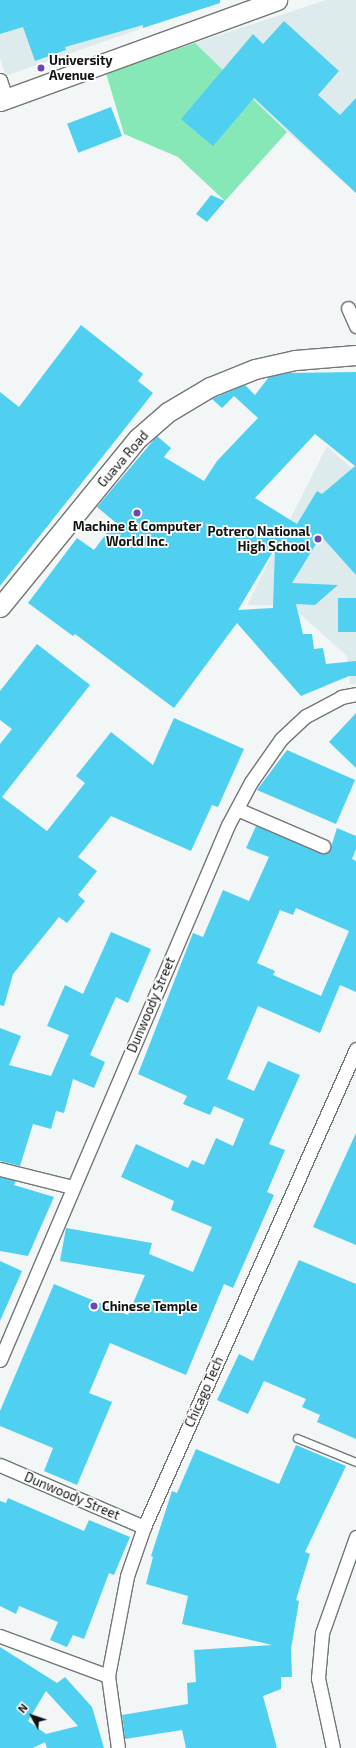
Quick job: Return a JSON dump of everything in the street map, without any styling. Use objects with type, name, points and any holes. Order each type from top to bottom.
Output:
[{"type":"street","points":[[0,80],[3,100],[277,0]]},
{"type":"street","points":[[348,308],[356,326]]},
{"type":"street","name":"Guava Road","points":[[0,607],[138,438],[168,412],[210,387],[255,369],[295,360],[356,356]]},
{"type":"street","name":"Dunwoody Street","points":[[0,1360],[72,1186],[237,809],[251,782],[281,739],[306,716],[341,697],[356,694]]},
{"type":"street","points":[[237,809],[323,846]]},
{"type":"street","name":"Chicago Tech","points":[[118,1748],[108,1676],[124,1589],[144,1527],[356,1049]]},
{"type":"street","points":[[0,1169],[72,1186]]},
{"type":"street","name":"Dunwoody Street","points":[[0,1465],[144,1527]]},
{"type":"street","points":[[333,1748],[318,1678],[322,1633],[356,1537]]},
{"type":"street","points":[[0,1636],[108,1676]]},
{"type":"lane","points":[[298,1438],[356,1462]]},
{"type":"shaded area","points":[[0,0],[222,0],[6,76],[0,58]]},
{"type":"shaded area","points":[[326,0],[356,0],[356,193],[287,132],[195,43]]},
{"type":"shaded area","name":"Potrero National High School","points":[[327,446],[356,472],[356,684],[350,684],[347,656],[291,606],[247,605]]},
{"type":"green space","points":[[195,43],[287,132],[225,201],[178,157],[124,134],[106,73]]},
{"type":"building","points":[[0,0],[220,0],[220,3],[143,28],[143,25],[65,47],[66,50],[35,61],[23,27],[0,34]]},
{"type":"building","points":[[284,21],[339,71],[318,95],[340,115],[356,98],[356,193],[254,98],[213,146],[181,119],[253,34],[263,44]]},
{"type":"building","points":[[111,107],[122,136],[78,153],[67,124]]},
{"type":"building","points":[[211,195],[225,201],[207,222],[196,214]]},
{"type":"building","points":[[81,325],[143,374],[138,381],[153,393],[0,586],[0,392],[19,407]]},
{"type":"building","points":[[356,372],[356,575],[321,536],[292,583],[338,585],[315,605],[296,604],[303,634],[312,634],[314,649],[323,648],[326,664],[356,661],[356,676],[349,676],[301,696],[237,623],[174,708],[75,634],[73,636],[28,603],[77,538],[94,550],[115,522],[97,507],[157,436],[171,448],[164,457],[204,481],[217,461],[258,418],[234,396],[222,408],[212,399],[245,385],[255,395],[269,377],[289,373]],"holes":[[[315,434],[355,466],[322,494],[317,491],[297,524],[255,498]],[[275,548],[273,608],[238,610]]]},
{"type":"building","points":[[338,598],[356,598],[356,632],[338,632]]},
{"type":"building","points":[[37,644],[90,685],[2,797],[47,831],[85,783],[76,776],[111,732],[153,765],[174,718],[244,749],[218,807],[212,805],[191,851],[111,816],[78,857],[97,871],[78,895],[85,901],[67,923],[59,917],[13,974],[4,1006],[0,1005],[0,744],[12,729],[0,720],[0,691]]},
{"type":"building","points":[[356,713],[356,768],[329,742]]},
{"type":"building","points":[[287,750],[355,780],[336,824],[257,790]]},
{"type":"building","points":[[256,826],[324,854],[330,850],[337,828],[356,836],[356,849],[352,859],[356,861],[356,992],[340,985],[320,1033],[258,1006],[227,1079],[254,1091],[268,1061],[300,1075],[269,1144],[285,1150],[267,1192],[274,1195],[233,1288],[224,1284],[186,1375],[110,1343],[89,1393],[112,1402],[77,1485],[44,1471],[53,1448],[0,1426],[0,1411],[54,1284],[128,1315],[145,1275],[60,1261],[66,1228],[152,1243],[149,1254],[193,1272],[212,1227],[171,1210],[174,1201],[121,1177],[136,1144],[188,1168],[192,1160],[204,1165],[216,1138],[233,1146],[244,1119],[214,1106],[210,1115],[183,1104],[187,1096],[138,1074],[193,933],[203,937],[223,890],[249,901],[269,857],[246,848]],"holes":[[[296,908],[349,931],[321,996],[273,975],[275,971],[257,963],[280,910],[293,915]]]},
{"type":"building","points":[[111,932],[151,949],[128,1003],[116,997],[90,1055],[105,1062],[94,1088],[73,1079],[64,1113],[56,1111],[51,1129],[33,1124],[20,1166],[0,1161],[0,1028],[21,1036],[9,1065],[51,1076],[69,1035],[47,1026],[65,985],[83,994]]},
{"type":"building","points":[[356,1133],[356,1245],[313,1227]]},
{"type":"building","points":[[0,1177],[16,1181],[14,1185],[54,1197],[28,1256],[0,1251]]},
{"type":"building","points":[[299,1260],[356,1284],[356,1439],[317,1422],[320,1415],[302,1407],[306,1399],[264,1381],[248,1414],[217,1400],[239,1354],[253,1361]]},
{"type":"building","points":[[0,1261],[22,1271],[0,1321]]},
{"type":"building","points":[[296,1445],[346,1466],[305,1552],[310,1554],[296,1600],[299,1601],[291,1649],[292,1677],[281,1677],[281,1689],[263,1696],[277,1748],[186,1748],[182,1730],[125,1739],[122,1715],[188,1704],[187,1683],[196,1682],[194,1650],[272,1645],[182,1624],[188,1596],[146,1584],[153,1557],[151,1556],[172,1491],[177,1493],[196,1449],[279,1484]]},
{"type":"building","points":[[8,1498],[84,1531],[89,1520],[130,1537],[114,1575],[109,1573],[84,1639],[73,1635],[67,1647],[50,1640],[58,1622],[19,1606],[16,1614],[0,1606],[0,1501],[6,1503]]},
{"type":"building","points":[[0,1647],[57,1683],[65,1677],[92,1707],[104,1748],[47,1748],[45,1742],[33,1748],[0,1748]],"holes":[[[46,1691],[78,1726],[46,1734],[28,1721]]]},
{"type":"place","name":"University Avenue","points":[[41,68]]},
{"type":"place","name":"Machine & Computer World Inc.","points":[[137,513]]},
{"type":"place","name":"Potrero National High School","points":[[318,539]]},
{"type":"place","name":"Chinese Temple","points":[[94,1306]]}]
